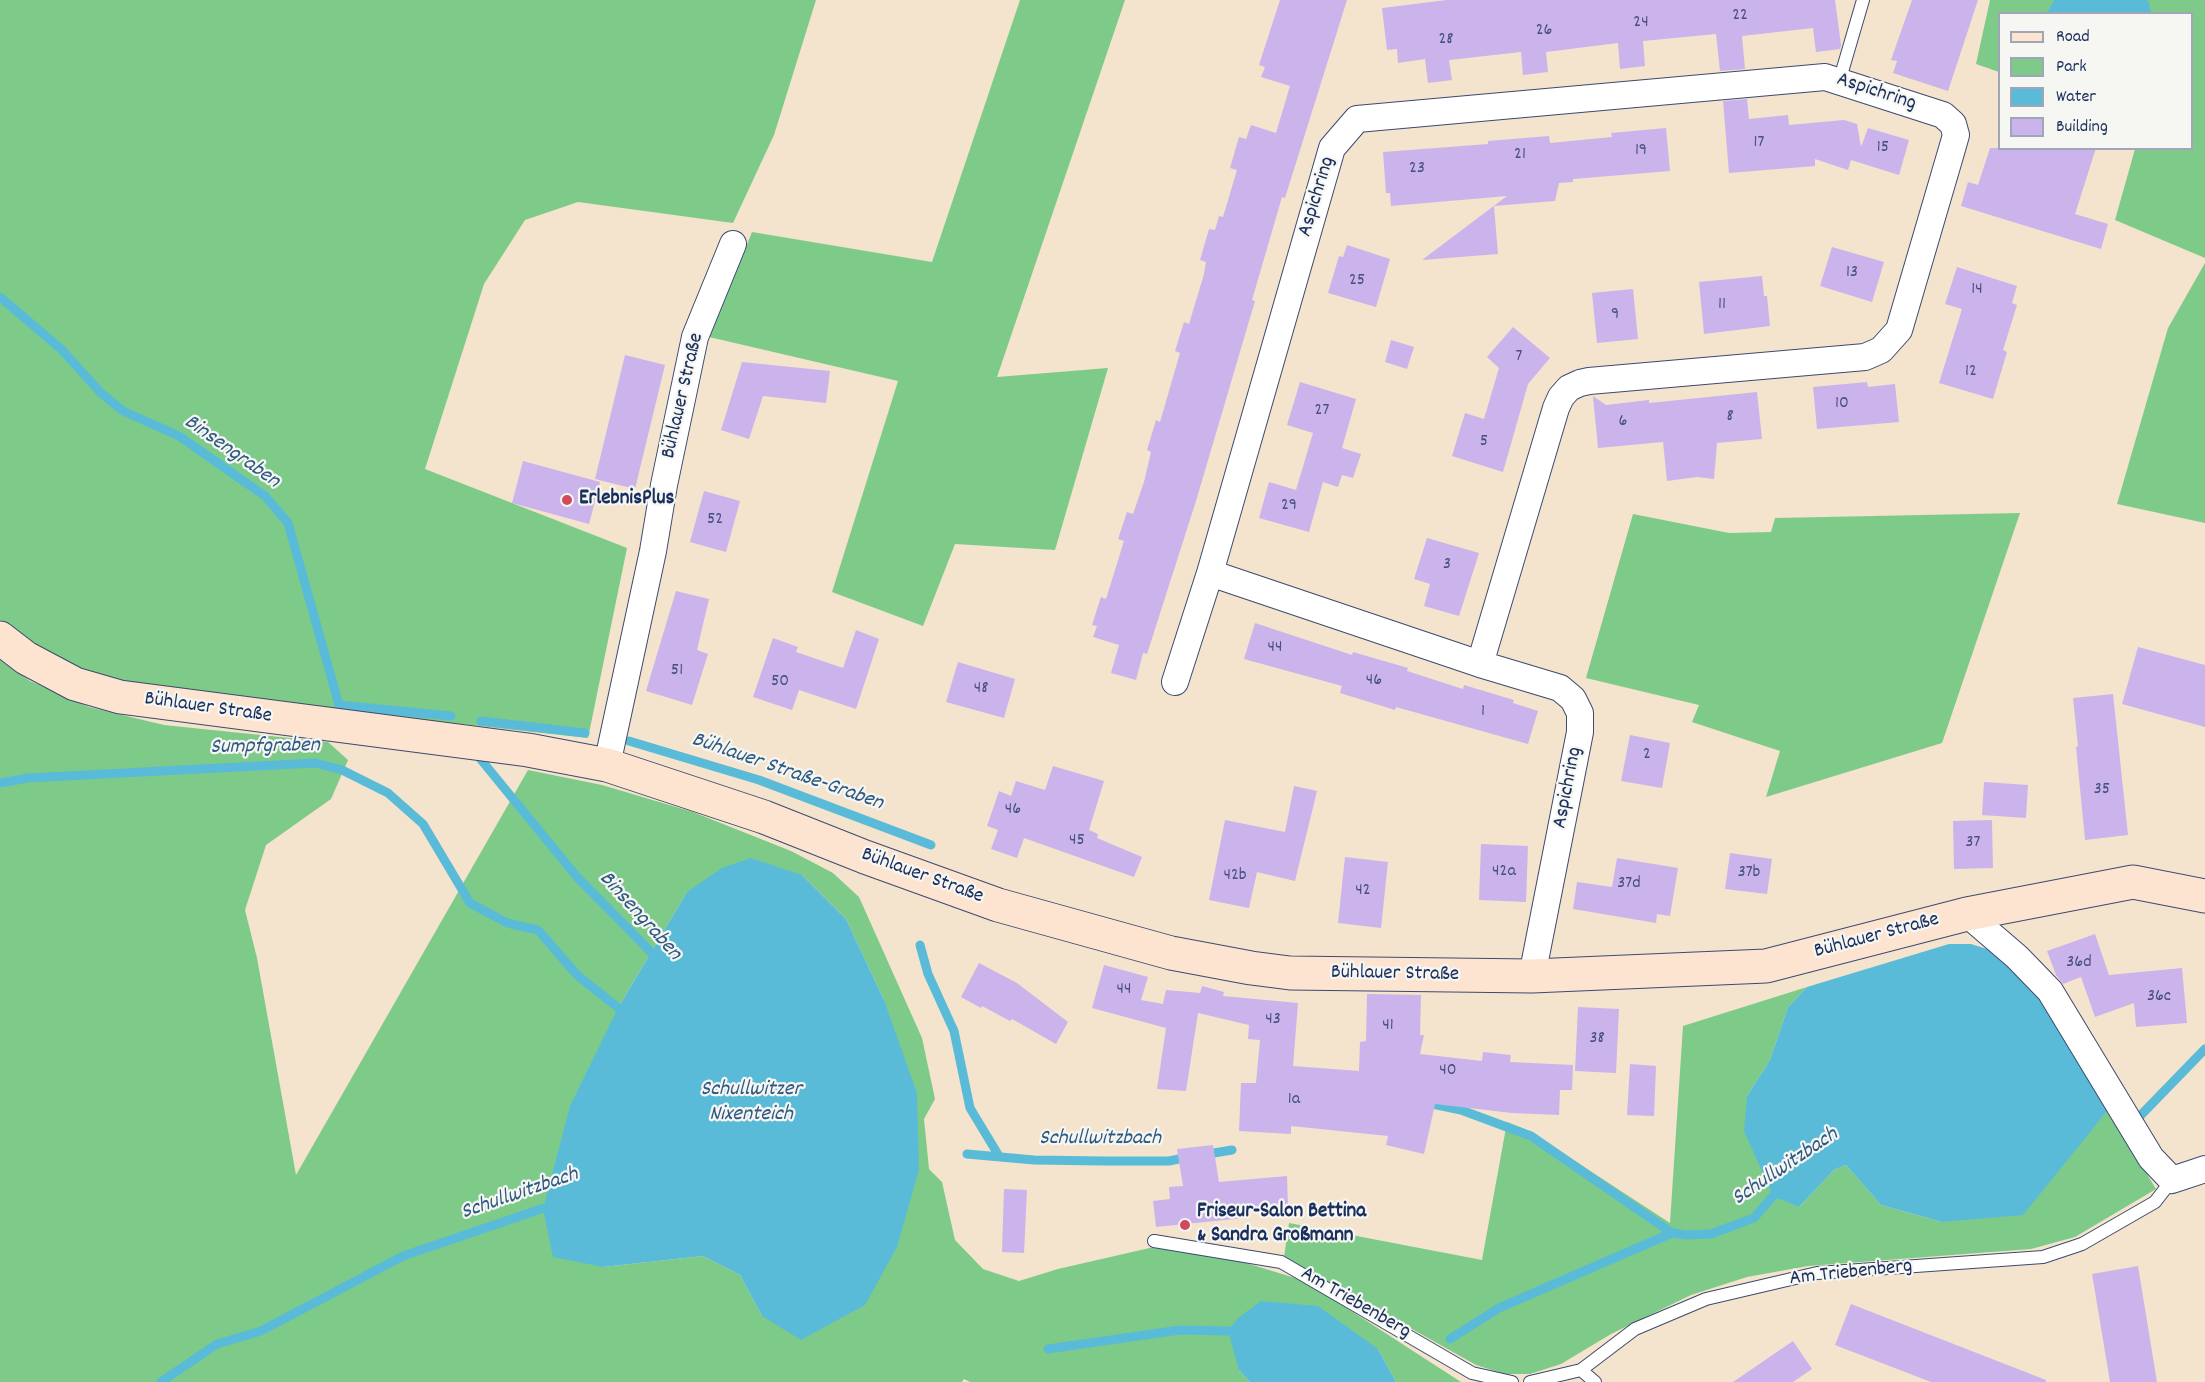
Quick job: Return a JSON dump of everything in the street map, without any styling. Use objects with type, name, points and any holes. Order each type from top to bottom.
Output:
[{"type":"street","name":"Aspichring","points":[[1175,682],[1210,573],[1332,148],[1357,119],[1825,77],[1943,115],[1953,124],[1956,135],[1899,330],[1881,350],[1865,357],[1589,381],[1569,388],[1556,408],[1480,664]]},
{"type":"street","name":"Bühlauer Straße","points":[[607,765],[653,551],[664,485],[695,338],[733,244]]},
{"type":"street","name":"Aspichring","points":[[1210,573],[1480,664],[1560,688],[1573,699],[1580,713],[1580,732],[1532,976]]},
{"type":"street","name":"Bühlauer Straße","points":[[0,638],[26,658],[75,684],[120,697],[528,750],[607,765],[764,817],[865,857],[998,905],[1171,953],[1290,973],[1532,976],[1766,966],[1967,914],[2133,882],[2205,896]]},
{"type":"street","points":[[1967,914],[2017,957],[2050,992],[2151,1158],[2172,1180],[2205,1169]]},
{"type":"lane","points":[[1839,82],[1863,0]]},
{"type":"lane","name":"Am Triebenberg","points":[[1530,1382],[1581,1370],[1635,1329],[1706,1299],[1817,1273],[2043,1257],[2082,1244],[2155,1202],[2172,1180]]},
{"type":"lane","name":"Am Triebenberg","points":[[1154,1241],[1281,1262],[1472,1373],[1512,1382]]},
{"type":"lane","points":[[1581,1370],[1595,1382]]},
{"type":"green space","points":[[0,0],[816,0],[774,135],[733,223],[578,202],[525,220],[484,284],[425,469],[627,548],[588,738],[461,724],[355,716],[147,690],[87,671],[39,647],[0,620]]},
{"type":"green space","points":[[1020,0],[1125,0],[997,377],[1108,368],[1055,550],[955,544],[923,626],[832,592],[898,381],[709,337],[752,232],[932,262]]},
{"type":"green space","points":[[1990,0],[2205,0],[2205,258],[2115,220],[2135,150],[2193,150],[2193,12],[1998,12],[1998,72],[1976,64]]},
{"type":"green space","points":[[2205,263],[2205,523],[2117,504],[2168,328]]},
{"type":"green space","points":[[2020,513],[1942,743],[1766,797],[1780,751],[1692,722],[1699,705],[1586,678],[1633,514],[1729,533],[1771,532],[1775,518]]},
{"type":"green space","points":[[0,660],[30,681],[89,707],[164,725],[328,742],[348,760],[331,799],[266,845],[245,910],[257,958],[296,1175],[528,770],[602,785],[693,812],[791,851],[833,873],[859,897],[922,1038],[935,1099],[924,1119],[929,1169],[942,1182],[955,1240],[983,1269],[1019,1281],[1058,1269],[1154,1247],[1233,1259],[1305,1281],[1461,1382],[1396,1382],[1378,1349],[1239,1370],[1250,1382],[970,1382],[964,1379],[962,1382],[0,1382]],"holes":[[[802,875],[846,919],[884,1000],[762,1316],[740,1275],[703,1256],[603,1267],[618,1008],[687,892]]]},
{"type":"green space","points":[[1807,987],[1788,1007],[1770,1060],[1747,1096],[1799,1207],[1834,1170],[1846,1165],[1881,1205],[1942,1222],[2077,1146],[2108,1110],[2156,1189],[2075,1237],[2031,1249],[1808,1266],[1747,1277],[1691,1295],[1611,1334],[1561,1364],[1530,1374],[1504,1374],[1476,1365],[1284,1257],[1289,1223],[1482,1260],[1507,1122],[1529,1131],[1670,1223],[1683,1026]]},
{"type":"water","points":[[2054,0],[2146,0],[2149,2],[2151,12],[2048,12]]},
{"type":"water","name":"Schullwitzer Nixenteich","points":[[751,858],[802,875],[846,919],[884,1000],[917,1093],[919,1170],[897,1247],[865,1305],[801,1340],[762,1316],[740,1275],[703,1256],[603,1267],[553,1257],[543,1209],[570,1106],[618,1008],[687,892],[722,868]]},
{"type":"water","points":[[1949,944],[1971,944],[1987,949],[2028,980],[2108,1110],[2023,1215],[1942,1222],[1881,1205],[1846,1165],[1834,1170],[1799,1207],[1773,1196],[1744,1131],[1747,1096],[1770,1060],[1788,1007],[1807,987]]},
{"type":"water","points":[[1261,1301],[1318,1306],[1378,1349],[1396,1382],[1250,1382],[1239,1370],[1228,1331],[1238,1318]]},
{"type":"building","points":[[1280,0],[1347,0],[1285,198],[1282,197],[1252,300],[1255,301],[1196,501],[1147,654],[1143,653],[1136,680],[1111,673],[1119,645],[1093,637],[1097,626],[1092,625],[1101,597],[1106,599],[1124,541],[1118,539],[1127,512],[1133,514],[1144,482],[1151,452],[1147,450],[1156,420],[1160,422],[1180,353],[1175,351],[1184,322],[1189,324],[1204,274],[1206,262],[1200,260],[1209,229],[1215,230],[1219,216],[1223,217],[1237,170],[1230,168],[1239,137],[1246,139],[1251,125],[1276,133],[1290,86],[1261,77],[1265,67],[1259,65]]},
{"type":"building","points":[[1447,0],[1835,0],[1841,45],[1840,49],[1816,52],[1813,28],[1742,36],[1745,69],[1720,71],[1716,34],[1643,41],[1645,66],[1620,69],[1618,43],[1546,52],[1548,72],[1523,75],[1521,52],[1449,60],[1452,80],[1428,83],[1425,59],[1398,63],[1397,49],[1387,50],[1382,8]]},
{"type":"building","points":[[1912,0],[1978,0],[1948,91],[1893,73],[1897,61],[1891,60]]},
{"type":"building","points":[[1747,99],[1749,119],[1788,115],[1789,125],[1844,120],[1857,124],[1861,147],[1868,128],[1909,140],[1899,175],[1851,160],[1848,170],[1815,159],[1815,166],[1729,173],[1723,101]]},
{"type":"building","points":[[1666,128],[1670,171],[1573,179],[1573,182],[1559,183],[1555,201],[1494,206],[1498,254],[1422,260],[1507,196],[1391,206],[1390,193],[1386,193],[1383,152],[1488,144],[1488,141],[1549,136],[1550,143],[1612,137],[1611,133]]},
{"type":"building","points":[[1990,148],[1998,148],[1998,150],[2095,150],[2075,214],[2108,224],[2101,249],[1961,206],[1968,182],[1978,185]]},
{"type":"building","points":[[1347,245],[1390,259],[1376,307],[1328,293],[1339,256],[1343,257]]},
{"type":"building","points":[[1832,247],[1884,262],[1872,302],[1820,286]]},
{"type":"building","points":[[1957,267],[2017,286],[2012,303],[2017,305],[2003,350],[2007,352],[1993,399],[1939,383],[1962,309],[1945,304]]},
{"type":"building","points":[[1762,276],[1770,326],[1704,334],[1699,282]]},
{"type":"building","points":[[1633,289],[1638,339],[1597,343],[1592,293]]},
{"type":"building","points":[[1513,327],[1550,358],[1528,384],[1503,472],[1452,456],[1465,413],[1484,419],[1499,368],[1487,357]]},
{"type":"building","points":[[1391,340],[1414,347],[1407,369],[1385,362]]},
{"type":"building","points":[[625,355],[665,365],[635,489],[595,479]]},
{"type":"building","points":[[742,362],[830,371],[826,403],[763,396],[749,439],[721,430]]},
{"type":"building","points":[[1300,382],[1356,399],[1342,448],[1361,454],[1353,478],[1342,475],[1338,487],[1323,482],[1309,532],[1259,518],[1269,482],[1296,490],[1313,433],[1287,425]]},
{"type":"building","points":[[1867,382],[1868,387],[1895,384],[1899,422],[1817,429],[1813,387]]},
{"type":"building","points":[[1757,392],[1762,439],[1717,443],[1714,479],[1697,477],[1667,481],[1663,442],[1598,448],[1593,396],[1606,405]]},
{"type":"building","points":[[523,461],[600,482],[589,524],[512,503]]},
{"type":"building","points":[[704,491],[740,501],[726,552],[690,542]]},
{"type":"building","points":[[1427,538],[1479,553],[1459,616],[1424,606],[1430,584],[1414,579]]},
{"type":"building","points":[[676,591],[709,599],[697,650],[708,654],[692,705],[646,691]]},
{"type":"building","points":[[1255,623],[1352,655],[1353,652],[1408,668],[1407,671],[1463,689],[1464,685],[1514,700],[1513,703],[1538,711],[1528,744],[1396,707],[1395,710],[1340,693],[1342,686],[1244,659]]},
{"type":"building","points":[[856,630],[879,639],[856,709],[799,690],[792,710],[753,697],[773,638],[798,647],[796,652],[843,668]]},
{"type":"building","points":[[2138,647],[2205,665],[2205,727],[2122,704]]},
{"type":"building","points":[[958,662],[1015,679],[1004,718],[946,702]]},
{"type":"building","points":[[2113,694],[2128,835],[2085,840],[2073,698]]},
{"type":"building","points":[[1630,735],[1670,743],[1662,788],[1621,781]]},
{"type":"building","points":[[1053,766],[1104,781],[1089,830],[1098,834],[1097,838],[1142,857],[1134,877],[1024,838],[1017,858],[991,849],[998,830],[987,826],[999,791],[1011,796],[1016,781],[1045,790]]},
{"type":"building","points":[[1984,782],[2028,785],[2026,818],[1982,815]]},
{"type":"building","points":[[1294,786],[1317,791],[1295,881],[1257,872],[1249,908],[1209,900],[1225,820],[1285,832]]},
{"type":"building","points":[[1992,820],[1993,868],[1954,869],[1953,821]]},
{"type":"building","points":[[1481,844],[1528,846],[1526,902],[1479,900]]},
{"type":"building","points":[[1730,853],[1772,859],[1767,894],[1725,889]]},
{"type":"building","points":[[1345,857],[1388,862],[1381,928],[1338,923]]},
{"type":"building","points":[[1617,858],[1678,868],[1670,916],[1657,914],[1656,923],[1573,909],[1577,882],[1612,887]]},
{"type":"building","points":[[2095,934],[2109,975],[2182,968],[2187,1023],[2136,1027],[2134,1003],[2095,1017],[2081,977],[2063,984],[2056,975],[2047,951]]},
{"type":"building","points":[[979,963],[1017,983],[1068,1022],[1056,1044],[1012,1019],[1010,1021],[961,997]]},
{"type":"building","points":[[1104,965],[1148,977],[1141,1000],[1163,1004],[1166,990],[1200,993],[1202,986],[1224,992],[1223,996],[1298,1003],[1293,1066],[1359,1071],[1360,1042],[1366,1041],[1367,994],[1421,995],[1420,1035],[1424,1035],[1420,1054],[1482,1061],[1483,1052],[1511,1055],[1510,1062],[1573,1065],[1572,1090],[1560,1090],[1559,1115],[1512,1113],[1435,1104],[1424,1154],[1386,1145],[1388,1136],[1291,1126],[1291,1134],[1239,1131],[1241,1083],[1256,1083],[1260,1040],[1248,1039],[1249,1025],[1198,1013],[1186,1091],[1157,1089],[1166,1028],[1092,1008]]},
{"type":"building","points":[[1578,1007],[1619,1009],[1616,1073],[1575,1071]]},
{"type":"building","points":[[1630,1064],[1656,1066],[1654,1116],[1627,1115]]},
{"type":"building","points":[[1213,1145],[1219,1182],[1287,1176],[1288,1207],[1243,1208],[1244,1218],[1156,1227],[1153,1201],[1170,1199],[1169,1187],[1183,1186],[1177,1149]]},
{"type":"building","points":[[1004,1189],[1027,1190],[1024,1253],[1002,1252]]},
{"type":"building","points":[[2138,1266],[2157,1382],[2110,1382],[2092,1274]]},
{"type":"building","points":[[1851,1304],[2046,1380],[2046,1382],[1931,1382],[1835,1345]]},
{"type":"building","points":[[1793,1341],[1812,1369],[1793,1382],[1733,1382]]},
{"type":"waterway","name":"Binsengraben","points":[[0,297],[61,349],[101,393],[123,411],[179,436],[265,496],[288,523],[339,705],[451,716]]},
{"type":"waterway","name":"Bühlauer Straße-Graben","points":[[481,721],[585,733]]},
{"type":"waterway","name":"Bühlauer Straße-Graben","points":[[629,741],[759,780],[931,845]]},
{"type":"waterway","name":"Binsengraben","points":[[478,756],[577,877],[651,952],[657,961]]},
{"type":"waterway","name":"Sumpfgraben","points":[[0,783],[28,778],[315,763],[342,770],[388,793],[423,824],[470,903],[507,923],[538,930],[577,975],[626,1014]]},
{"type":"waterway","name":"Bühlauer Straße-Graben","points":[[920,945],[928,974],[954,1031],[970,1108],[999,1156]]},
{"type":"waterway","name":"Schullwitzbach","points":[[2140,1116],[2205,1049]]},
{"type":"waterway","name":"Schullwitzbach","points":[[1423,1102],[1461,1110],[1531,1136],[1672,1233],[1711,1234],[1754,1218],[1773,1196],[1782,1191]]},
{"type":"waterway","name":"Schullwitzbach","points":[[1202,1155],[1232,1150]]},
{"type":"waterway","name":"Schullwitzbach","points":[[967,1154],[1034,1160],[1103,1161],[1169,1161],[1189,1157]]},
{"type":"waterway","name":"Schullwitzbach","points":[[161,1382],[217,1344],[261,1331],[403,1256],[553,1205]]},
{"type":"waterway","points":[[1450,1339],[1499,1308],[1672,1233]]},
{"type":"waterway","points":[[1048,1349],[1180,1330],[1228,1331]]},
{"type":"place","name":"ErlebnisPlus","points":[[567,500]]},
{"type":"place","name":"Friseur-Salon Bettina & Sandra Großmann","points":[[1185,1225]]}]
